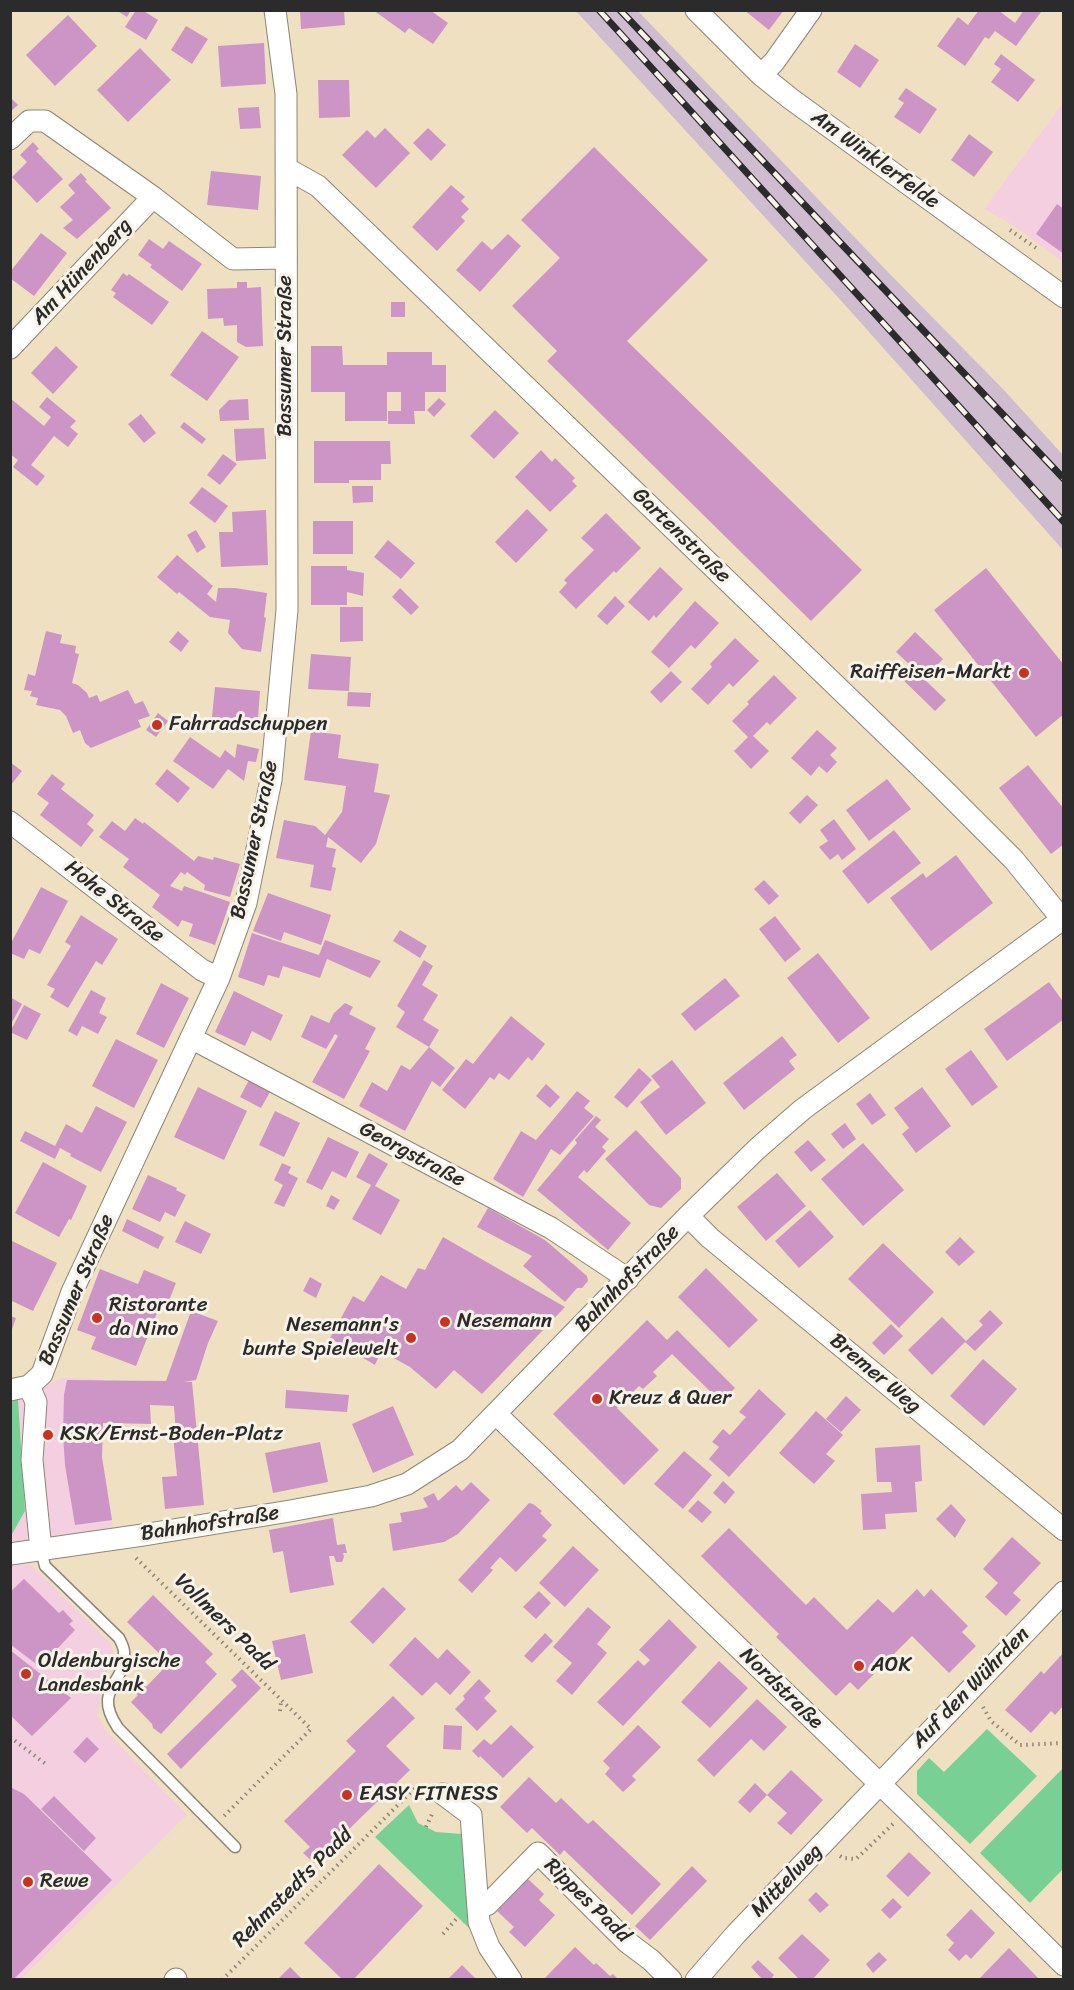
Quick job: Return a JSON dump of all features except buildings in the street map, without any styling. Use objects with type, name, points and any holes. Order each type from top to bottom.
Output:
[{"type":"street","name":"Bassumer Straße","points":[[40,1550],[32,1460],[36,1402],[20,1388],[42,1374],[72,1292],[219,978],[246,903],[271,780],[287,610],[286,94],[275,10]]},
{"type":"street","name":"Am Winklerfelde","points":[[696,10],[761,75],[791,99],[1064,297]]},
{"type":"street","points":[[761,75],[774,62],[811,10]]},
{"type":"street","points":[[10,139],[29,121],[45,121],[153,197],[233,259],[285,258]]},
{"type":"street","name":"Gartenstraße","points":[[286,168],[318,186],[939,785],[1014,860],[1063,919]]},
{"type":"street","name":"Am Hünenberg","points":[[10,348],[153,197]]},
{"type":"street","name":"Hohe Straße","points":[[10,822],[202,970],[219,978]]},
{"type":"street","name":"Bahnhofstraße","points":[[10,1554],[116,1539],[371,1496],[407,1484],[460,1450],[688,1216],[758,1148],[803,1109],[1063,919]]},
{"type":"street","name":"Georgstraße","points":[[191,1038],[551,1228],[628,1278]]},
{"type":"street","name":"Bremer Weg","points":[[688,1216],[710,1238],[1064,1530]]},
{"type":"street","name":"Nordstraße","points":[[496,1415],[908,1811],[1064,1965]]},
{"type":"street","name":"Auf den Wührden","points":[[879,1784],[1064,1593]]},
{"type":"street","name":"Mittelweg","points":[[696,1980],[736,1934],[879,1784]]},
{"type":"street","points":[[442,1794],[471,1815],[479,1922],[489,1947],[511,1980]]},
{"type":"street","name":"Rippes Padd","points":[[478,1906],[487,1905],[538,1853],[627,1942],[651,1960],[671,1980]]},
{"type":"lane","points":[[40,1550],[45,1566],[119,1638],[124,1651],[123,1665],[110,1690],[107,1702],[111,1717],[118,1728],[235,1847]]},
{"type":"path","name":"Vollmers Padd","points":[[116,1539],[311,1729],[214,1826]]},
{"type":"path","points":[[971,1688],[991,1721],[1020,1744],[1064,1743]]},
{"type":"path","points":[[280,1711],[281,1699]]},
{"type":"path","points":[[10,1737],[47,1765]]},
{"type":"path","name":"Rehmstedts Padd","points":[[222,1980],[416,1786],[442,1794]]},
{"type":"path","points":[[823,1843],[843,1858],[856,1859],[908,1811]]},
{"type":"shaded area","points":[[576,11],[638,11],[1002,388],[1063,455],[1063,550],[845,305]]},
{"type":"shaded area","points":[[1063,103],[1063,262],[1011,224],[984,209]]},
{"type":"shaded area","points":[[63,1378],[104,1379],[102,1457],[113,1527],[16,1550],[111,1644],[114,1656],[101,1686],[98,1716],[107,1732],[187,1815],[21,1979],[11,1980],[10,1536],[25,1511],[18,1399]]},
{"type":"green space","points":[[11,1398],[18,1399],[25,1511],[11,1536]]},
{"type":"green space","points":[[987,1729],[1037,1776],[970,1844],[917,1794],[917,1771],[929,1758],[944,1772]]},
{"type":"green space","points":[[1063,1768],[1063,1869],[1030,1903],[980,1853]]},
{"type":"green space","points":[[409,1805],[418,1823],[436,1832],[462,1834],[471,1930],[375,1837]]},
{"type":"railway","points":[[599,10],[1064,522]]},
{"type":"railway","points":[[620,10],[1064,479]]},
{"type":"place","name":"Raiffeisen-Markt","points":[[1024,673]]},
{"type":"place","name":"Fahrradschuppen","points":[[157,725]]},
{"type":"place","name":"Ristorante da Nino","points":[[97,1318]]},
{"type":"place","name":"Nesemann","points":[[445,1322]]},
{"type":"place","name":"Nesemann's bunte Spielewelt","points":[[411,1338]]},
{"type":"place","name":"Kreuz & Quer","points":[[597,1399]]},
{"type":"place","name":"KSK/Ernst-Boden-Platz","points":[[48,1435]]},
{"type":"place","name":"AOK","points":[[859,1666]]},
{"type":"place","name":"Oldenburgische Landesbank","points":[[26,1674]]},
{"type":"place","name":"EASY FITNESS","points":[[347,1795]]},
{"type":"place","name":"Rewe","points":[[28,1882]]}]
